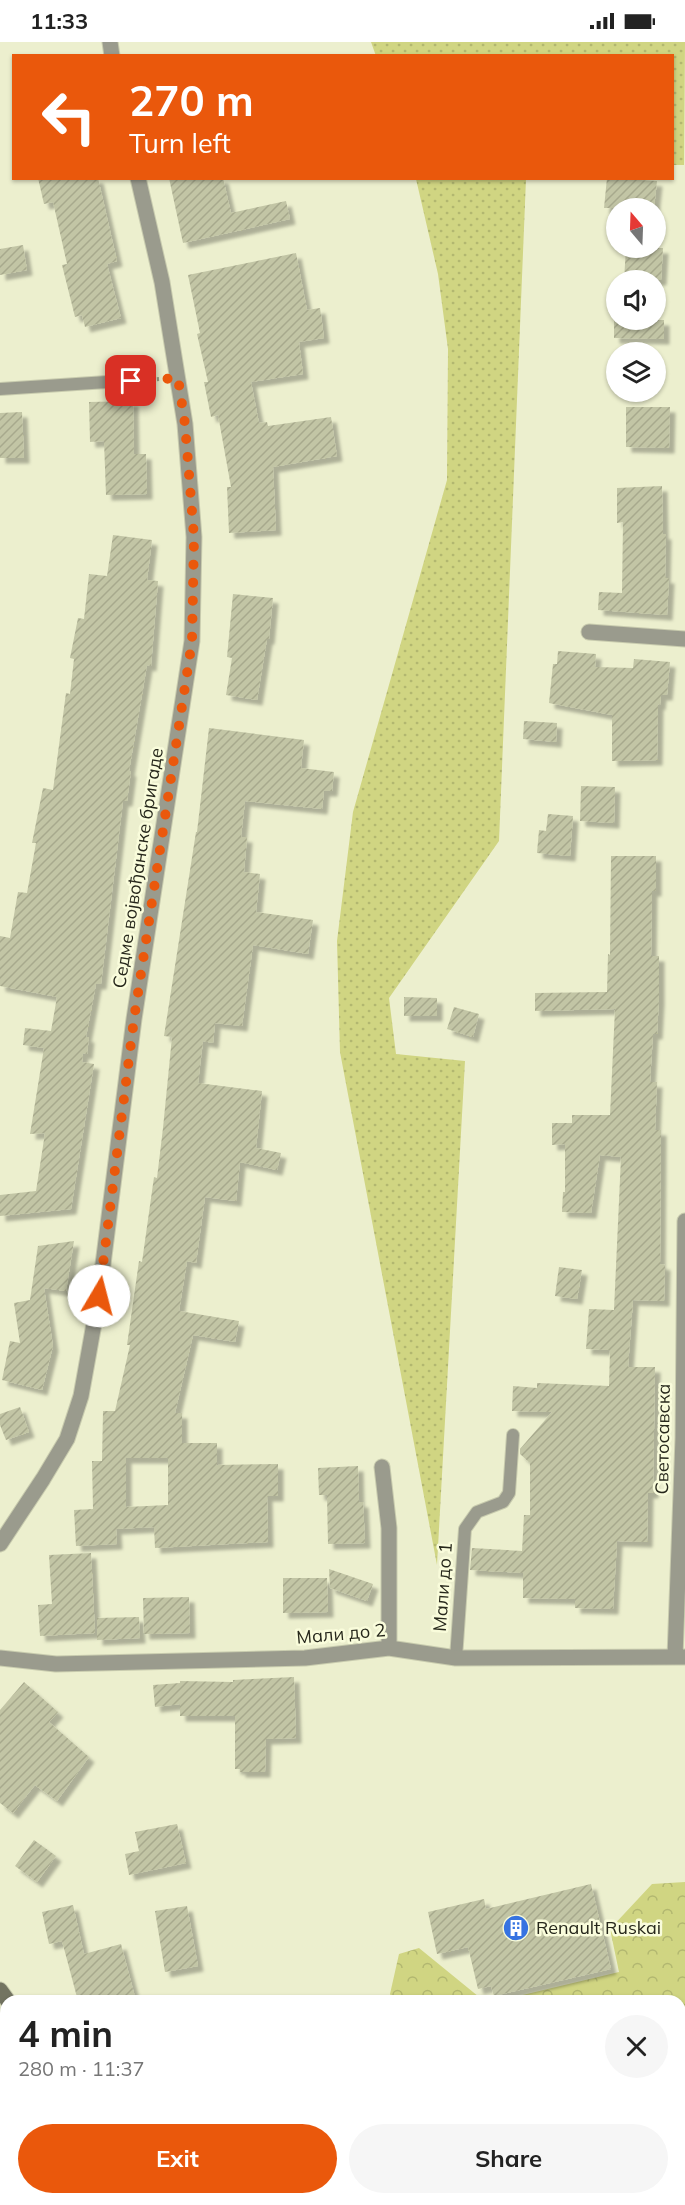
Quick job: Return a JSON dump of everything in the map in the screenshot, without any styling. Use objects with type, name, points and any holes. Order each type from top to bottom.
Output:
[{"type":"street","name":"Седме војвођанске бригаде","points":[[0,1544],[67,1438],[81,1396],[99,1296],[134,1019],[192,641],[194,537],[185,424],[162,282],[138,180]]},
{"type":"street","points":[[589,632],[685,639]]},
{"type":"street","name":"Светосавска","points":[[680,1657],[685,1221]]},
{"type":"street","points":[[382,1467],[389,1528],[389,1648]]},
{"type":"street","name":"Мали до 2","points":[[0,1658],[56,1664],[305,1658],[389,1648],[456,1658],[680,1657]]},
{"type":"lane","points":[[0,389],[107,382]]},
{"type":"lane","name":"Мали до 1","points":[[456,1658],[465,1529],[477,1512],[503,1502],[509,1492],[513,1435]]},
{"type":"path","points":[[107,382],[178,378]]},
{"type":"green space","points":[[371,42],[685,42],[684,165],[674,165],[674,54],[375,54]]},
{"type":"green space","points":[[416,180],[526,180],[499,841],[389,998],[396,1054],[465,1061],[437,1565],[340,1052],[337,941],[353,812],[447,480],[448,349],[438,274]]},
{"type":"green space","points":[[685,1882],[685,1995],[522,1995],[619,1972],[610,1929],[652,1884]]},
{"type":"green space","points":[[419,1948],[477,1995],[390,1995],[399,1954]]},
{"type":"building","points":[[38,180],[98,180],[117,261],[107,264],[121,318],[85,327],[82,315],[75,317],[62,265],[67,264],[53,202],[44,204]]},
{"type":"building","points":[[169,180],[223,180],[231,213],[286,201],[290,219],[183,243]]},
{"type":"building","points":[[607,180],[657,181],[655,198],[606,198],[606,208],[604,208]]},
{"type":"building","points":[[23,245],[27,270],[0,275],[0,249]]},
{"type":"building","points":[[296,253],[307,310],[320,308],[324,338],[299,342],[303,374],[251,382],[259,423],[267,422],[268,426],[331,417],[337,456],[273,467],[276,530],[229,533],[227,487],[231,487],[218,415],[211,417],[204,382],[208,382],[197,334],[200,333],[188,275]]},
{"type":"building","points":[[625,258],[662,258],[662,270],[625,270]]},
{"type":"building","points":[[614,330],[664,330],[664,339],[614,338]]},
{"type":"building","points":[[133,401],[134,454],[146,454],[147,494],[106,495],[104,441],[90,442],[89,402]]},
{"type":"building","points":[[626,407],[670,407],[669,448],[626,447]]},
{"type":"building","points":[[22,412],[24,458],[0,458],[0,413]]},
{"type":"building","points":[[662,486],[663,534],[666,534],[665,578],[669,578],[667,615],[598,610],[599,592],[622,593],[623,522],[617,523],[617,488]]},
{"type":"building","points":[[113,535],[152,540],[147,580],[158,581],[151,666],[147,665],[129,771],[131,771],[127,801],[123,801],[101,984],[96,984],[86,1037],[89,1037],[87,1054],[83,1053],[82,1062],[94,1064],[71,1209],[0,1216],[0,1195],[36,1191],[45,1133],[30,1134],[44,1048],[23,1045],[25,1028],[51,1031],[57,997],[0,986],[0,936],[10,938],[18,892],[27,893],[36,843],[32,843],[43,788],[53,790],[66,693],[70,694],[74,659],[70,658],[78,618],[84,619],[89,574],[107,576]]},
{"type":"building","points":[[233,594],[273,598],[269,639],[267,639],[257,700],[226,695],[232,658],[227,657]]},
{"type":"building","points":[[558,651],[596,654],[595,667],[633,668],[634,659],[670,662],[667,695],[661,695],[660,705],[658,704],[657,760],[612,761],[612,715],[549,703],[553,664],[557,664]]},
{"type":"building","points":[[524,721],[557,723],[556,742],[523,739]]},
{"type":"building","points":[[209,728],[304,740],[301,768],[334,772],[332,791],[324,791],[322,809],[245,801],[241,837],[247,837],[244,872],[260,874],[256,912],[313,920],[308,954],[253,945],[242,1026],[215,1023],[213,1043],[203,1041],[198,1083],[262,1091],[256,1148],[281,1153],[277,1170],[240,1162],[236,1201],[205,1197],[196,1263],[187,1261],[179,1311],[239,1321],[235,1342],[193,1335],[175,1413],[182,1413],[182,1443],[217,1443],[217,1465],[278,1464],[278,1496],[267,1496],[268,1542],[155,1548],[154,1527],[116,1529],[117,1544],[76,1546],[74,1510],[93,1509],[92,1461],[102,1461],[103,1411],[115,1411],[130,1345],[127,1345],[139,1261],[142,1262],[154,1177],[157,1178],[163,1128],[172,1037],[164,1036],[197,832]],"holes":[[[126,1458],[168,1458],[168,1505],[126,1507]]]},
{"type":"building","points":[[581,786],[615,787],[614,823],[580,821]]},
{"type":"building","points":[[548,814],[573,816],[570,856],[537,853],[539,830],[546,831]]},
{"type":"building","points":[[611,856],[656,856],[656,891],[652,891],[651,956],[659,956],[659,999],[657,1034],[653,1034],[650,1082],[657,1082],[655,1130],[661,1130],[660,1264],[665,1265],[664,1301],[633,1300],[628,1367],[655,1367],[653,1493],[648,1493],[647,1542],[617,1541],[613,1609],[575,1608],[575,1599],[523,1598],[523,1573],[470,1570],[472,1548],[522,1551],[524,1515],[530,1515],[530,1463],[520,1454],[520,1449],[552,1412],[512,1411],[513,1386],[537,1388],[537,1383],[609,1386],[610,1350],[586,1349],[589,1309],[614,1310],[621,1157],[600,1155],[591,1213],[562,1212],[563,1192],[565,1192],[565,1144],[552,1145],[552,1123],[572,1123],[572,1115],[610,1115],[615,1009],[535,1011],[535,993],[607,992],[608,954],[610,955]]},
{"type":"building","points":[[404,997],[437,998],[437,1016],[404,1016]]},
{"type":"building","points":[[454,1007],[479,1014],[473,1037],[447,1029]]},
{"type":"building","points":[[74,1241],[66,1291],[44,1288],[53,1346],[42,1390],[2,1380],[10,1341],[20,1343],[14,1303],[30,1300],[38,1246]]},
{"type":"building","points":[[559,1267],[582,1270],[577,1299],[555,1296]]},
{"type":"building","points":[[20,1407],[29,1432],[6,1440],[0,1425],[0,1414]]},
{"type":"building","points":[[358,1466],[359,1502],[363,1502],[365,1543],[328,1544],[327,1495],[319,1495],[318,1468]]},
{"type":"building","points":[[91,1553],[95,1633],[40,1636],[38,1605],[52,1604],[49,1555]]},
{"type":"building","points":[[329,1569],[373,1584],[367,1601],[330,1588]]},
{"type":"building","points":[[283,1578],[327,1578],[328,1612],[283,1613]]},
{"type":"building","points":[[189,1597],[190,1633],[144,1634],[143,1598]]},
{"type":"building","points":[[139,1617],[140,1638],[97,1640],[97,1618]]},
{"type":"building","points":[[294,1677],[296,1738],[266,1739],[265,1772],[240,1772],[240,1769],[235,1769],[235,1716],[180,1716],[180,1704],[155,1707],[153,1685],[180,1683],[180,1681],[233,1682],[233,1680]]},
{"type":"building","points":[[24,1682],[58,1712],[49,1722],[89,1757],[57,1801],[35,1785],[13,1813],[0,1803],[0,1710]]},
{"type":"building","points":[[177,1824],[186,1863],[129,1875],[125,1854],[139,1851],[135,1832]]},
{"type":"building","points":[[34,1840],[56,1856],[37,1882],[15,1866]]},
{"type":"building","name":"Renault Ruskai","points":[[591,1884],[611,1969],[498,1995],[494,1995],[491,1986],[478,1989],[468,1947],[437,1954],[428,1912],[484,1899],[486,1909]]},
{"type":"building","points":[[73,1905],[84,1954],[121,1944],[134,1995],[76,1995],[62,1941],[49,1944],[42,1912]]},
{"type":"building","points":[[187,1906],[198,1966],[165,1972],[155,1911]]},
{"type":"place","name":"Renault Ruskai","points":[[516,1928]]},
{"type":"route","points":[[99,1296],[134,1019],[192,641],[194,537],[185,424],[178,378],[131,381]]}]
